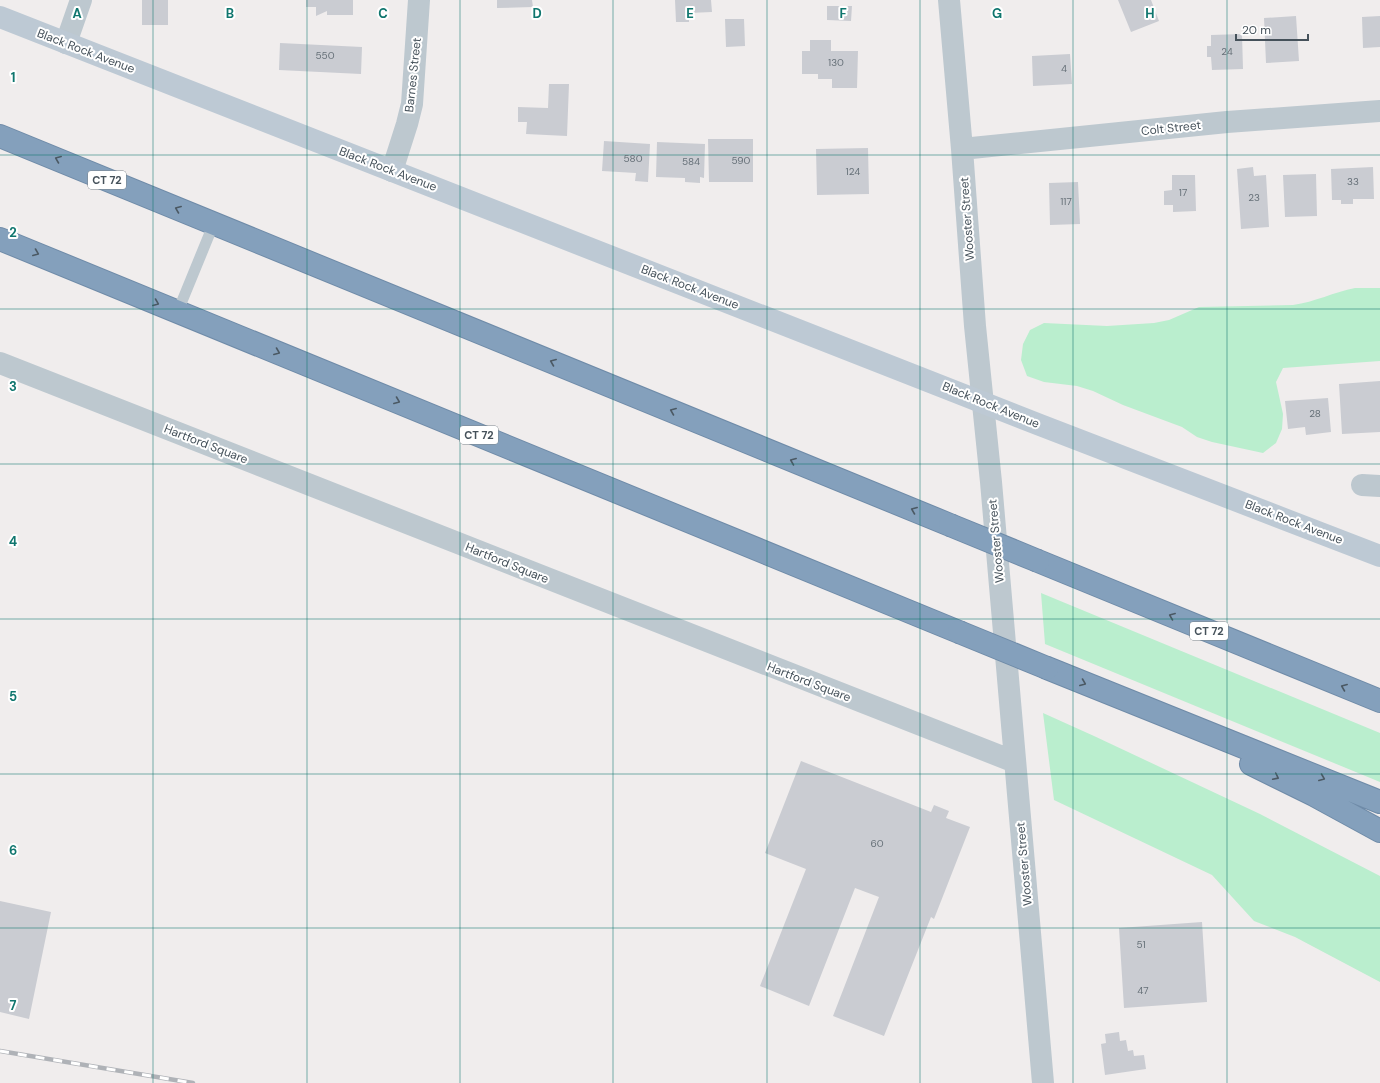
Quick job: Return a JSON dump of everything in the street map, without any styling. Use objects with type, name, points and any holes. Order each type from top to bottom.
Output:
[{"type":"highway","name":"CT 72","points":[[0,136],[1380,701]]},
{"type":"highway","name":"CT 72","points":[[0,239],[1047,668],[1380,802]]},
{"type":"highway","points":[[1156,712],[1178,727],[1204,741],[1314,795],[1380,831]]},
{"type":"street","points":[[66,43],[81,0]]},
{"type":"street","name":"Barnes Street","points":[[392,171],[412,104],[419,0]]},
{"type":"street","name":"Wooster Street","points":[[949,0],[975,326],[991,482],[1043,1083]]},
{"type":"street","name":"Black Rock Avenue","points":[[0,17],[1380,556]]},
{"type":"street","name":"Colt Street","points":[[962,149],[1220,123],[1380,111]]},
{"type":"street","name":"Hartford Square","points":[[0,363],[1015,762]]},
{"type":"lane","points":[[178,312],[214,224]]},
{"type":"green space","points":[[1355,288],[1380,288],[1380,361],[1283,368],[1276,382],[1283,414],[1282,429],[1276,443],[1263,453],[1212,442],[1197,437],[1182,427],[1123,405],[1093,391],[1077,386],[1044,382],[1027,376],[1021,360],[1023,344],[1030,330],[1044,323],[1107,326],[1154,323],[1169,320],[1199,307],[1293,305],[1309,302]]},
{"type":"green space","points":[[1041,593],[1380,733],[1380,782],[1045,644]]},
{"type":"green space","points":[[1043,713],[1260,814],[1380,876],[1380,982],[1295,937],[1254,921],[1212,875],[1054,800]]},
{"type":"building","points":[[142,0],[168,0],[168,25],[142,25]]},
{"type":"building","points":[[306,0],[353,0],[353,15],[327,15],[327,11],[316,16],[316,7],[306,7]]},
{"type":"building","points":[[497,0],[532,0],[533,7],[497,8]]},
{"type":"building","points":[[675,0],[711,0],[712,12],[689,13],[689,22],[676,22]]},
{"type":"building","points":[[1118,0],[1151,0],[1159,21],[1131,32]]},
{"type":"building","points":[[827,6],[852,6],[851,21],[827,20]]},
{"type":"building","points":[[1296,16],[1299,61],[1266,63],[1264,18]]},
{"type":"building","points":[[1380,16],[1380,47],[1363,48],[1362,17]]},
{"type":"building","points":[[725,19],[744,19],[745,46],[726,47]]},
{"type":"building","points":[[1242,34],[1243,69],[1212,70],[1211,57],[1207,57],[1207,46],[1211,46],[1211,35]]},
{"type":"building","points":[[810,40],[831,40],[831,51],[858,51],[857,88],[832,88],[832,79],[818,79],[818,74],[802,74],[802,51],[810,51]]},
{"type":"building","points":[[280,43],[362,47],[361,74],[279,70]]},
{"type":"building","points":[[1070,54],[1072,84],[1033,86],[1032,56]]},
{"type":"building","points":[[549,84],[569,84],[567,136],[526,134],[527,122],[518,122],[518,107],[548,108]]},
{"type":"building","points":[[708,139],[753,139],[753,182],[709,182]]},
{"type":"building","points":[[604,141],[650,144],[648,182],[635,181],[636,173],[602,171]]},
{"type":"building","points":[[657,142],[705,144],[704,178],[700,177],[700,183],[685,182],[685,178],[656,177]]},
{"type":"building","points":[[868,148],[869,194],[817,195],[816,149]]},
{"type":"building","points":[[1253,167],[1254,176],[1266,175],[1269,227],[1241,229],[1237,169]]},
{"type":"building","points":[[1373,167],[1374,199],[1353,199],[1353,204],[1341,204],[1341,200],[1332,200],[1331,169]]},
{"type":"building","points":[[1316,174],[1317,216],[1285,217],[1283,175]]},
{"type":"building","points":[[1172,175],[1195,175],[1196,211],[1173,212],[1173,205],[1164,205],[1164,191],[1172,190]]},
{"type":"building","points":[[1078,182],[1080,224],[1050,225],[1049,183]]},
{"type":"building","points":[[1380,381],[1380,432],[1342,434],[1339,384]]},
{"type":"building","points":[[1328,398],[1331,432],[1306,435],[1305,427],[1288,429],[1285,401]]},
{"type":"building","points":[[801,761],[931,812],[934,805],[949,811],[946,818],[970,827],[934,919],[931,917],[884,1036],[833,1016],[879,897],[855,888],[809,1006],[760,986],[806,869],[765,853]]},
{"type":"building","points":[[0,901],[51,912],[29,1019],[0,1012]]},
{"type":"building","points":[[1202,922],[1207,1002],[1124,1008],[1119,928]]},
{"type":"building","points":[[1119,1032],[1120,1041],[1126,1040],[1128,1051],[1133,1050],[1134,1056],[1144,1055],[1146,1069],[1105,1075],[1101,1044],[1106,1043],[1105,1034]]},
{"type":"railway","points":[[0,1051],[193,1083]]}]
